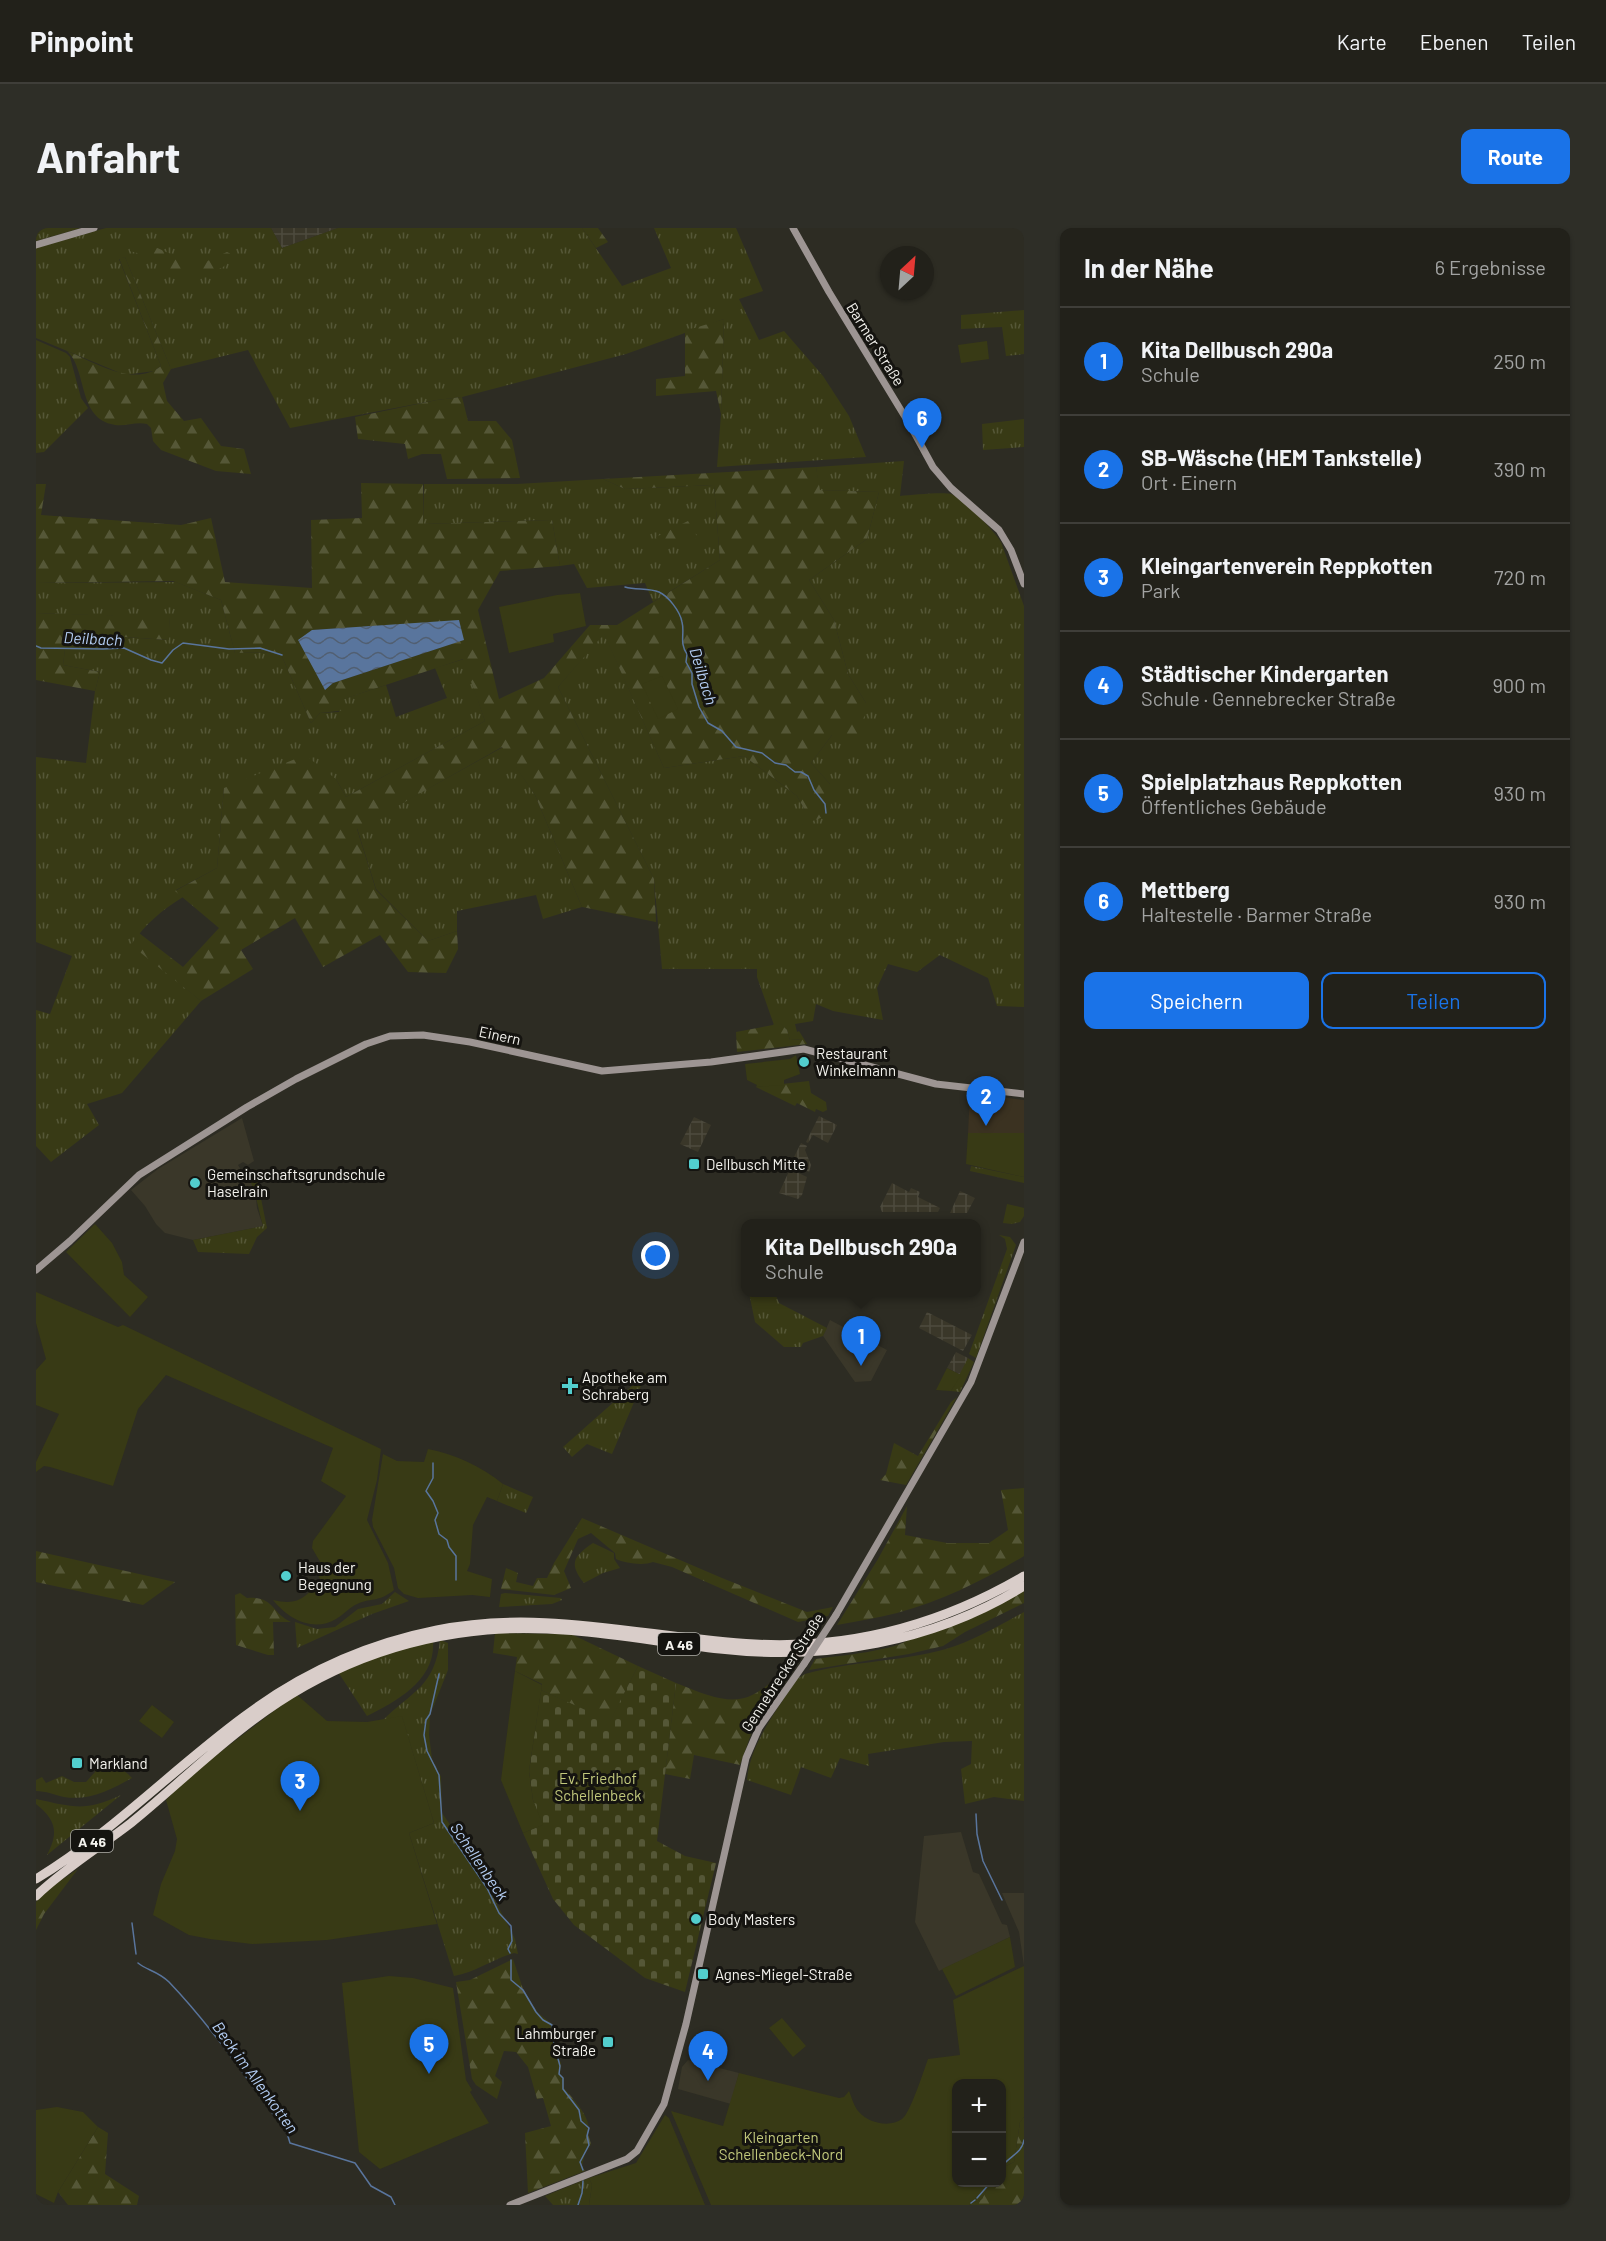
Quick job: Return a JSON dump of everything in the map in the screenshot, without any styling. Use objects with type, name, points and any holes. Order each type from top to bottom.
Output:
[{"type":"highway","name":"A 46","points":[[36,1879],[148,1802],[290,1694],[360,1659],[422,1636],[502,1626],[568,1623],[756,1644],[824,1643],[883,1634],[927,1622],[981,1599],[1024,1576]]},
{"type":"highway","name":"A 46","points":[[502,1626],[581,1632],[749,1652],[838,1650],[889,1641],[928,1630],[997,1601],[1024,1586]]},
{"type":"highway","name":"A 46","points":[[36,1887],[88,1854],[148,1802]]},
{"type":"highway","points":[[36,1896],[88,1854]]},
{"type":"main road","points":[[36,245],[94,228]]},
{"type":"main road","name":"Barmer Straße","points":[[793,228],[933,467],[945,483],[999,530],[1011,550],[1024,584]]},
{"type":"main road","name":"Einern","points":[[36,1270],[139,1175],[296,1079],[366,1044],[390,1036],[423,1035],[477,1043],[602,1071],[711,1062],[804,1049],[936,1084],[1024,1094]]},
{"type":"main road","name":"Gennebrecker Straße","points":[[510,2205],[627,2159],[637,2151],[659,2114],[664,2104],[686,2024],[746,1758],[759,1728],[836,1615],[971,1382],[1024,1242]]},
{"type":"shaded area","points":[[271,228],[338,228],[282,248]]},
{"type":"shaded area","points":[[970,1093],[1024,1100],[1024,1133],[968,1133]]},
{"type":"shaded area","points":[[819,1116],[837,1125],[828,1143],[813,1135],[808,1143],[806,1142]]},
{"type":"shaded area","points":[[694,1117],[711,1125],[698,1152],[680,1144]]},
{"type":"shaded area","name":"Gemeinschaftsgrundschule Haselrain","points":[[242,1118],[254,1161],[248,1165],[243,1162],[238,1165],[244,1175],[247,1174],[255,1189],[257,1208],[263,1226],[193,1240],[165,1233],[131,1190],[158,1169]]},
{"type":"shaded area","points":[[801,1143],[807,1146],[805,1150],[811,1165],[809,1172],[791,1163]]},
{"type":"shaded area","points":[[790,1169],[807,1177],[802,1195],[798,1199],[779,1193]]},
{"type":"shaded area","points":[[892,1183],[909,1192],[911,1188],[920,1192],[918,1197],[940,1208],[938,1212],[882,1212],[880,1207]]},
{"type":"shaded area","points":[[960,1191],[975,1198],[967,1213],[950,1213]]},
{"type":"shaded area","points":[[927,1312],[972,1335],[963,1351],[919,1328]]},
{"type":"shaded area","points":[[830,1320],[887,1350],[871,1381],[855,1382],[823,1336]]},
{"type":"shaded area","points":[[956,1352],[968,1358],[961,1375],[947,1368]]},
{"type":"shaded area","points":[[961,1832],[973,1872],[979,1874],[1002,1924],[1007,1925],[1010,1937],[939,1971],[915,1922],[924,1836]]},
{"type":"shaded area","points":[[1002,1893],[1024,1893],[1024,1966],[1019,1932]]},
{"type":"shaded area","points":[[688,2060],[739,2073],[731,2104],[678,2089],[682,2067]]},
{"type":"green space","points":[[36,228],[81,228],[36,241]]},
{"type":"green space","points":[[106,228],[271,228],[282,248],[338,228],[582,228],[622,286],[671,268],[654,228],[736,228],[763,291],[739,299],[759,340],[784,331],[823,376],[849,416],[866,457],[717,467],[724,319],[626,354],[462,397],[290,428],[248,350],[171,369],[125,257],[119,259],[161,366],[154,371],[125,375],[36,338],[36,248]]},
{"type":"green space","points":[[582,228],[598,228],[608,242],[596,248]]},
{"type":"green space","points":[[144,242],[184,260],[203,263],[227,252],[235,256],[223,267],[204,275],[175,273],[148,256],[130,251],[129,243]]},
{"type":"green space","points":[[125,257],[171,369],[163,383],[167,401],[184,421],[201,418],[221,446],[244,449],[251,474],[216,471],[161,450],[153,441],[151,428],[147,424],[111,424],[100,419],[93,412],[78,369],[67,351],[114,371],[127,374],[150,372],[161,366],[119,258]]},
{"type":"green space","points":[[1024,310],[1024,354],[1006,356],[1002,327],[961,329],[961,315]]},
{"type":"green space","points":[[724,319],[721,414],[716,391],[656,396],[656,379],[685,376],[685,331]]},
{"type":"green space","points":[[36,340],[70,357],[81,398],[88,408],[44,452],[36,453]]},
{"type":"green space","points":[[987,341],[989,359],[961,363],[958,345]]},
{"type":"green space","points":[[462,397],[468,421],[496,421],[512,440],[520,478],[447,479],[441,454],[422,454],[408,459],[405,444],[358,439],[355,417]]},
{"type":"green space","points":[[1024,419],[1024,447],[983,450],[982,424]]},
{"type":"green space","points":[[904,461],[900,496],[951,494],[970,508],[1001,542],[1024,606],[1024,1007],[997,1006],[988,978],[940,955],[917,972],[888,964],[877,988],[883,1020],[833,1011],[816,1004],[813,1021],[795,1024],[797,1032],[799,1031],[804,1039],[790,1040],[787,1030],[777,1021],[774,1025],[757,977],[757,969],[662,969],[654,879],[558,687],[604,633],[664,768],[744,756],[797,796],[805,810],[802,825],[830,784],[811,763],[832,735],[866,703],[848,674],[834,620],[809,580],[867,539],[879,492],[819,490],[816,467]]},
{"type":"green space","points":[[816,467],[820,490],[879,492],[867,539],[809,580],[834,620],[848,674],[866,703],[864,728],[848,745],[832,735],[811,763],[830,784],[831,814],[802,825],[796,816],[805,810],[797,796],[744,756],[664,768],[604,634],[558,687],[654,879],[656,922],[582,907],[535,795],[502,747],[357,829],[376,890],[428,941],[457,931],[458,949],[446,973],[408,972],[380,935],[323,967],[295,918],[241,950],[253,969],[201,1001],[131,945],[139,933],[183,967],[219,928],[175,891],[217,868],[224,788],[305,755],[336,779],[346,797],[485,721],[463,659],[344,699],[347,710],[320,713],[311,723],[280,652],[235,653],[221,600],[173,581],[36,583],[36,484],[46,484],[41,515],[181,525],[211,518],[225,582],[312,588],[311,520],[362,518],[361,483],[423,484],[423,524],[552,520],[560,566],[500,571],[478,610],[499,699],[544,678],[590,625],[617,625],[720,560],[714,485],[625,489],[603,479]],"holes":[[[459,621],[463,640],[333,683],[325,690],[312,630]]]},
{"type":"green space","points":[[603,479],[625,489],[714,485],[720,560],[653,602],[645,583],[587,588],[574,564],[560,566],[552,520],[423,524],[424,484],[517,484]]},
{"type":"green space","points":[[688,521],[698,538],[664,549],[656,537]]},
{"type":"green space","points":[[176,582],[221,600],[235,653],[280,652],[311,723],[320,713],[339,712],[343,699],[386,685],[396,717],[447,698],[435,668],[464,659],[485,721],[346,797],[336,779],[224,788],[217,868],[176,890],[183,897],[154,918],[132,944],[201,1001],[122,1093],[87,1104],[99,1125],[51,1162],[36,1146],[36,1010],[50,1014],[72,956],[36,942],[36,757],[86,763],[95,691],[100,672],[63,665],[67,633],[168,640],[170,618],[36,613],[36,583]]},
{"type":"green space","points":[[580,593],[586,626],[553,634],[554,642],[509,653],[499,607],[557,595]]},
{"type":"green space","points":[[36,613],[170,617],[169,640],[67,633],[63,665],[100,672],[95,691],[36,680]]},
{"type":"green space","points":[[662,676],[678,709],[658,719],[642,684]]},
{"type":"green space","points":[[503,747],[535,795],[582,907],[543,919],[536,895],[457,911],[457,931],[428,941],[376,889],[357,828]]},
{"type":"green space","points":[[777,1020],[787,1030],[790,1040],[804,1039],[807,1044],[737,1052],[736,1032],[773,1025]]},
{"type":"green space","points":[[796,1055],[800,1074],[784,1080],[784,1085],[756,1087],[757,1085],[747,1080],[745,1064],[790,1059]]},
{"type":"green space","points":[[809,1081],[811,1093],[826,1102],[827,1110],[823,1112],[816,1109],[815,1112],[797,1103],[795,1106],[756,1087]]},
{"type":"green space","points":[[968,1133],[1024,1133],[1024,1177],[966,1164]]},
{"type":"green space","points":[[971,1166],[1024,1177],[1024,1183],[970,1171]]},
{"type":"green space","points":[[255,1169],[267,1228],[257,1237],[249,1254],[198,1252],[193,1240],[263,1226],[255,1193],[247,1174]]},
{"type":"green space","points":[[1007,1204],[1024,1208],[1024,1216],[1020,1222],[1003,1223]]},
{"type":"green space","points":[[95,1224],[112,1243],[122,1262],[124,1275],[148,1297],[130,1317],[66,1252]]},
{"type":"green space","points":[[999,1235],[1010,1237],[1016,1245],[976,1358],[969,1354],[1007,1249],[1005,1239]]},
{"type":"green space","points":[[36,1292],[118,1327],[123,1325],[381,1449],[377,1480],[367,1520],[388,1563],[394,1590],[383,1597],[355,1605],[327,1623],[301,1622],[279,1607],[273,1600],[289,1602],[301,1599],[320,1579],[316,1570],[322,1565],[312,1548],[313,1541],[346,1496],[321,1481],[333,1448],[166,1375],[138,1409],[113,1486],[50,1467],[44,1466],[36,1472],[36,1462],[59,1414],[36,1405],[36,1370],[46,1359],[36,1323]]},
{"type":"green space","points":[[750,1297],[777,1297],[779,1303],[827,1328],[823,1336],[803,1343],[801,1347],[784,1347],[755,1322]]},
{"type":"green space","points":[[968,1358],[974,1362],[960,1392],[951,1391]]},
{"type":"green space","points":[[947,1368],[961,1375],[951,1391],[936,1390]]},
{"type":"green space","points":[[640,1372],[646,1374],[612,1454],[587,1444],[572,1457],[563,1447],[633,1385]]},
{"type":"green space","points":[[957,1397],[906,1485],[880,1480],[886,1474],[894,1443],[918,1456],[951,1402]]},
{"type":"green space","points":[[428,1449],[468,1462],[503,1484],[497,1501],[487,1497],[473,1525],[470,1564],[467,1571],[492,1579],[490,1597],[472,1595],[418,1598],[404,1594],[398,1588],[394,1568],[373,1527],[372,1520],[383,1454],[397,1461],[424,1462]]},
{"type":"green space","points":[[503,1484],[533,1497],[526,1513],[497,1501]]},
{"type":"green space","points":[[1024,1488],[1024,1556],[978,1581],[930,1602],[897,1613],[837,1625],[878,1559],[907,1506],[905,1535],[947,1543],[989,1543],[1008,1530],[1001,1490]]},
{"type":"green space","points":[[582,1518],[807,1612],[833,1607],[828,1616],[798,1622],[672,1567],[653,1562],[634,1564],[616,1559],[615,1553],[591,1533],[578,1539],[564,1571],[571,1588],[554,1595],[501,1589],[506,1568],[518,1573],[516,1582],[533,1586],[537,1578],[547,1578]]},
{"type":"green space","points":[[593,1543],[614,1553],[614,1559],[620,1568],[603,1573],[584,1583],[576,1570],[575,1560]]},
{"type":"green space","points":[[36,1551],[175,1582],[143,1605],[36,1582]]},
{"type":"green space","points":[[1024,1588],[1024,1603],[965,1632],[943,1646],[909,1654],[809,1670],[815,1659],[894,1646]]},
{"type":"green space","points":[[395,1592],[409,1601],[372,1614],[297,1648],[295,1622],[317,1629],[335,1627],[358,1609],[382,1604]]},
{"type":"green space","points":[[240,1593],[247,1598],[268,1602],[279,1614],[291,1622],[273,1622],[274,1655],[236,1645],[235,1595]]},
{"type":"green space","points":[[501,1594],[561,1598],[562,1600],[552,1604],[499,1607]]},
{"type":"green space","points":[[1024,1612],[1024,1801],[994,1797],[965,1804],[961,1769],[971,1764],[972,1741],[944,1742],[868,1754],[869,1766],[840,1758],[831,1778],[801,1767],[791,1795],[747,1780],[753,1753],[766,1727],[797,1679],[805,1674],[946,1649],[976,1637]]},
{"type":"green space","points":[[495,1633],[571,1634],[638,1666],[610,1722],[541,1690],[542,1684],[515,1671],[517,1657],[493,1653]]},
{"type":"green space","points":[[440,1640],[448,1643],[448,1670],[430,1715],[429,1735],[432,1759],[441,1777],[442,1813],[465,1846],[486,1883],[515,1939],[518,1954],[514,1953],[470,1972],[454,1976],[409,1833],[434,1823],[402,1717],[382,1721],[412,1695],[427,1678],[433,1668]]},
{"type":"green space","points":[[433,1641],[432,1655],[421,1678],[402,1696],[367,1716],[338,1672],[370,1658]]},
{"type":"green space","points":[[790,1662],[798,1662],[755,1723],[740,1765],[694,1755],[690,1779],[665,1774],[676,1683],[712,1696],[739,1699],[751,1696],[763,1689]]},
{"type":"green space","name":"Ev. Friedhof Schellenbeck","points":[[638,1666],[676,1683],[657,1841],[685,1856],[716,1863],[685,1992],[645,1978],[574,1925],[553,1899],[523,1833],[542,1825],[533,1800],[529,1771],[541,1690],[610,1721]]},
{"type":"green space","points":[[515,1671],[542,1685],[529,1771],[533,1800],[543,1825],[523,1833],[501,1780]]},
{"type":"green space","points":[[296,1694],[327,1721],[367,1722],[402,1716],[434,1823],[409,1833],[437,1924],[327,1940],[252,1944],[189,1935],[153,1915],[177,1839],[166,1800],[189,1776]]},
{"type":"green space","points":[[152,1705],[174,1722],[162,1738],[139,1721]]},
{"type":"green space","points":[[94,1760],[114,1765],[132,1778],[91,1796],[73,1798],[36,1791],[36,1780],[42,1777],[46,1783],[62,1776],[74,1782],[86,1782],[95,1772]]},
{"type":"green space","points":[[121,1795],[47,1855],[53,1840],[54,1827],[48,1815],[36,1804],[36,1799],[88,1806]]},
{"type":"green space","points":[[78,1869],[44,1914],[36,1930],[36,1902],[45,1891]]},
{"type":"green space","points":[[1010,1937],[1015,1967],[956,1996],[942,1969]]},
{"type":"green space","points":[[513,1959],[523,1989],[537,2012],[553,2025],[556,2054],[561,2063],[560,2074],[564,2078],[564,2088],[577,2103],[588,2122],[591,2144],[585,2153],[582,2166],[585,2171],[528,2193],[525,2133],[551,2126],[543,2098],[537,2099],[528,2067],[516,2052],[504,2051],[495,2076],[502,2082],[497,2099],[476,2085],[472,2079],[456,1982],[470,1980]]},
{"type":"green space","name":"Kleingarten Schellenbeck-Nord","points":[[1024,1966],[1024,2117],[1020,2122],[1014,2162],[1006,2166],[1006,2079],[952,2079],[952,2187],[988,2187],[982,2199],[969,2205],[711,2205],[671,2111],[723,2126],[739,2073],[839,2098],[844,2097],[849,2091],[854,2105],[863,2116],[879,2123],[897,2122],[909,2109],[928,2059],[960,2055],[953,2000]]},
{"type":"green space","points":[[389,1976],[413,1978],[453,1988],[466,2080],[472,2090],[470,2092],[489,2123],[380,2169],[359,2152],[342,1983]]},
{"type":"green space","points":[[782,2018],[806,2046],[793,2057],[769,2028]]},
{"type":"green space","points":[[57,2107],[83,2112],[98,2127],[58,2192],[54,2203],[36,2194],[36,2110]]},
{"type":"green space","points":[[665,2115],[669,2118],[705,2205],[589,2205],[592,2185],[589,2178],[636,2163]]},
{"type":"green space","points":[[1024,2117],[1024,2205],[969,2205],[982,2199],[988,2187],[1006,2187],[1006,2166],[1014,2162],[1020,2122]]},
{"type":"green space","points":[[98,2127],[108,2133],[105,2174],[139,2196],[137,2205],[68,2205],[58,2192]]},
{"type":"green space","points":[[589,2178],[592,2185],[589,2205],[553,2205],[545,2196]]},
{"type":"water","points":[[459,620],[464,640],[333,683],[325,690],[298,640],[312,630]]},
{"type":"waterway","name":"Deilbach","points":[[625,587],[659,592],[673,604],[683,626],[683,646],[687,654],[686,662],[692,673],[692,684],[699,707],[708,723],[722,731],[736,747],[762,753],[775,763],[786,765],[795,772],[808,776],[814,790],[825,804],[826,813]]},
{"type":"waterway","name":"Deilbach","points":[[36,646],[41,648],[124,648],[162,663],[173,650],[183,643],[229,649],[260,648],[282,655]]},
{"type":"waterway","name":"Schellenbeck","points":[[433,1463],[433,1478],[426,1491],[438,1513],[435,1520],[439,1534],[447,1540],[456,1556],[456,1580]]},
{"type":"waterway","name":"Schellenbeck","points":[[439,1674],[424,1735],[427,1751],[439,1775],[442,1822],[487,1888],[499,1913],[511,1926],[512,1941],[508,1949],[510,1953]]},
{"type":"waterway","points":[[976,1814],[977,1834],[983,1861],[1002,1900]]},
{"type":"waterway","name":"Beck im Allenkotten","points":[[132,1923],[136,1954]]},
{"type":"waterway","name":"Schellenbeck","points":[[511,1960],[511,1980],[523,1990],[543,2020],[552,2025],[560,2066],[559,2074],[563,2078],[563,2089],[579,2110],[581,2121],[589,2128],[587,2136],[589,2145],[580,2162],[583,2170]]},
{"type":"waterway","name":"Beck im Allenkotten","points":[[138,1963],[165,1978],[201,2018],[287,2133],[290,2143],[355,2163],[371,2186],[391,2197],[395,2205]]},
{"type":"waterway","points":[[1006,2162],[1018,2151],[1024,2140]]},
{"type":"waterway","name":"Schellenbeck","points":[[578,2205],[583,2181]]},
{"type":"waterway","points":[[977,2198],[987,2187]]},
{"type":"waterway","points":[[971,2203],[975,2200]]},
{"type":"place","name":"Mettberg","points":[[922,448]]},
{"type":"place","name":"Restaurant Winkelmann","points":[[804,1062]]},
{"type":"place","name":"SB-Wäsche (HEM Tankstelle)","points":[[986,1126]]},
{"type":"place","name":"Dellbusch Mitte","points":[[694,1164]]},
{"type":"place","name":"Gemeinschaftsgrundschule Haselrain","points":[[195,1183]]},
{"type":"place","name":"Kita Dellbusch 290a","points":[[861,1366]]},
{"type":"place","name":"Apotheke am Schraberg","points":[[570,1386]]},
{"type":"place","name":"Haus der Begegnung","points":[[286,1576]]},
{"type":"place","name":"Markland","points":[[77,1763]]},
{"type":"place","name":"Kleingartenverein Reppkotten","points":[[300,1811]]},
{"type":"place","name":"Body Masters","points":[[696,1919]]},
{"type":"place","name":"Agnes-Miegel-Straße","points":[[703,1974]]},
{"type":"place","name":"Lahmburger Straße","points":[[608,2042]]},
{"type":"place","name":"Spielplatzhaus Reppkotten","points":[[429,2074]]},
{"type":"place","name":"Städtischer Kindergarten","points":[[708,2081]]}]
